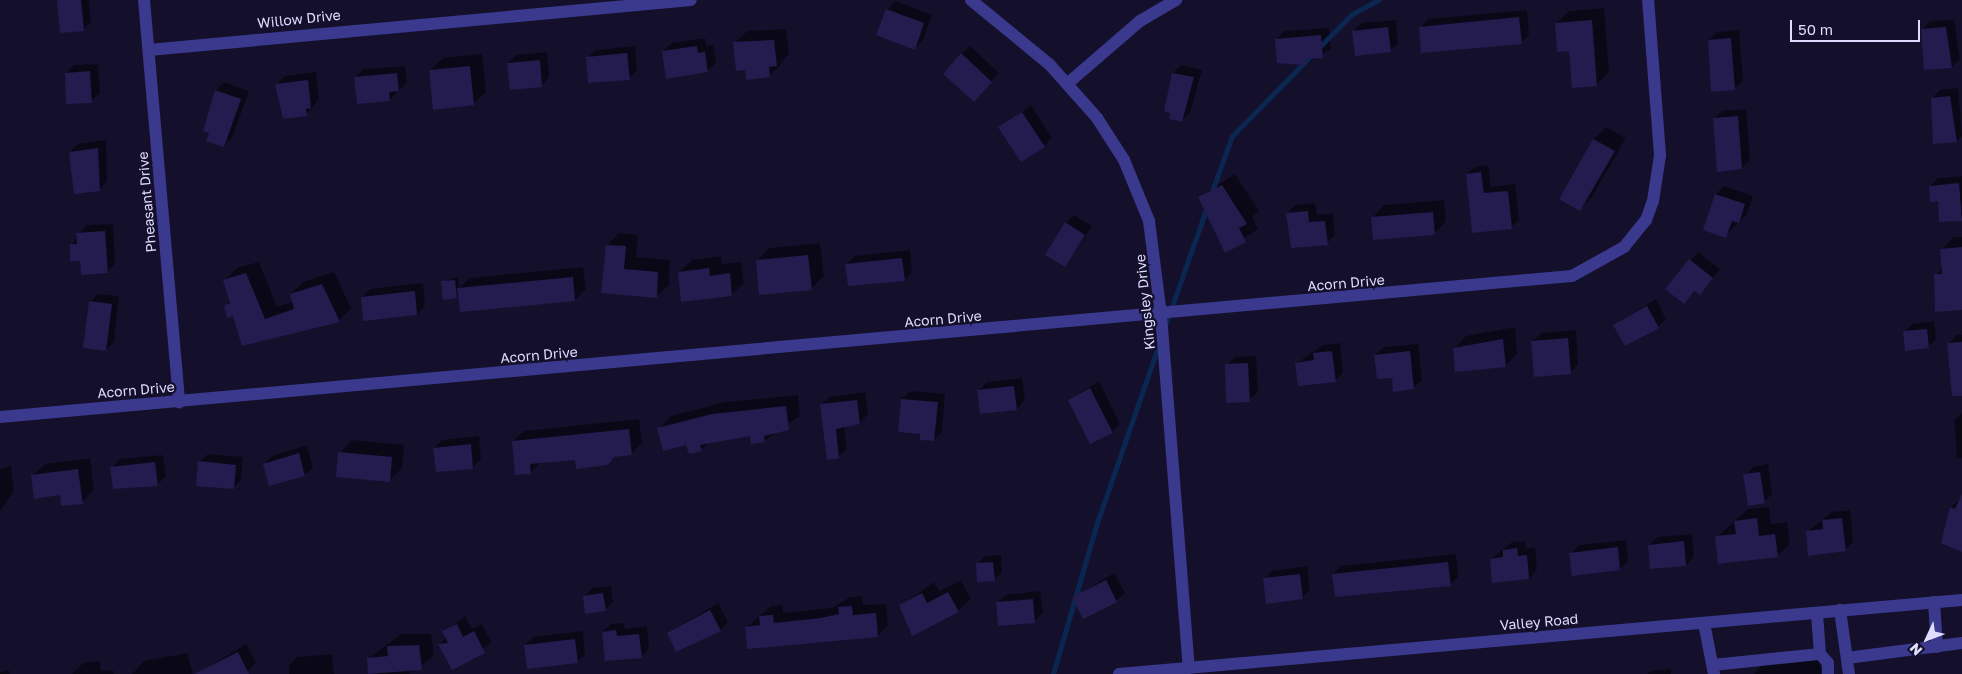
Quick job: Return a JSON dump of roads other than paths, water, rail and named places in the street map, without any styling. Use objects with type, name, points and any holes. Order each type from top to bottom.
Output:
[{"type":"street","name":"Pheasant Drive","points":[[144,0],[179,402]]},
{"type":"street","name":"Willow Drive","points":[[148,50],[691,0]]},
{"type":"street","name":"Kingsley Drive","points":[[971,0],[1067,84],[1109,136],[1142,200],[1155,248],[1189,668]]},
{"type":"street","points":[[1067,84],[1140,21],[1176,0]]},
{"type":"street","name":"Acorn Drive","points":[[0,417],[1553,280],[1586,272],[1609,259],[1646,220],[1657,183],[1658,102],[1648,0]]},
{"type":"street","name":"Valley Road","points":[[1119,674],[1962,600]]},
{"type":"street","points":[[1934,602],[1937,647]]},
{"type":"street","points":[[1840,610],[1849,674]]},
{"type":"street","points":[[1817,614],[1820,654],[1828,663],[1828,674]]},
{"type":"street","points":[[1704,623],[1714,670],[1820,654]]},
{"type":"street","points":[[1847,658],[1962,643]]},
{"type":"waterway","points":[[1211,194],[1232,136],[1352,14],[1378,0]]},
{"type":"waterway","points":[[1165,326],[1207,207]]},
{"type":"waterway","points":[[1053,674],[1097,523],[1159,344]]}]
